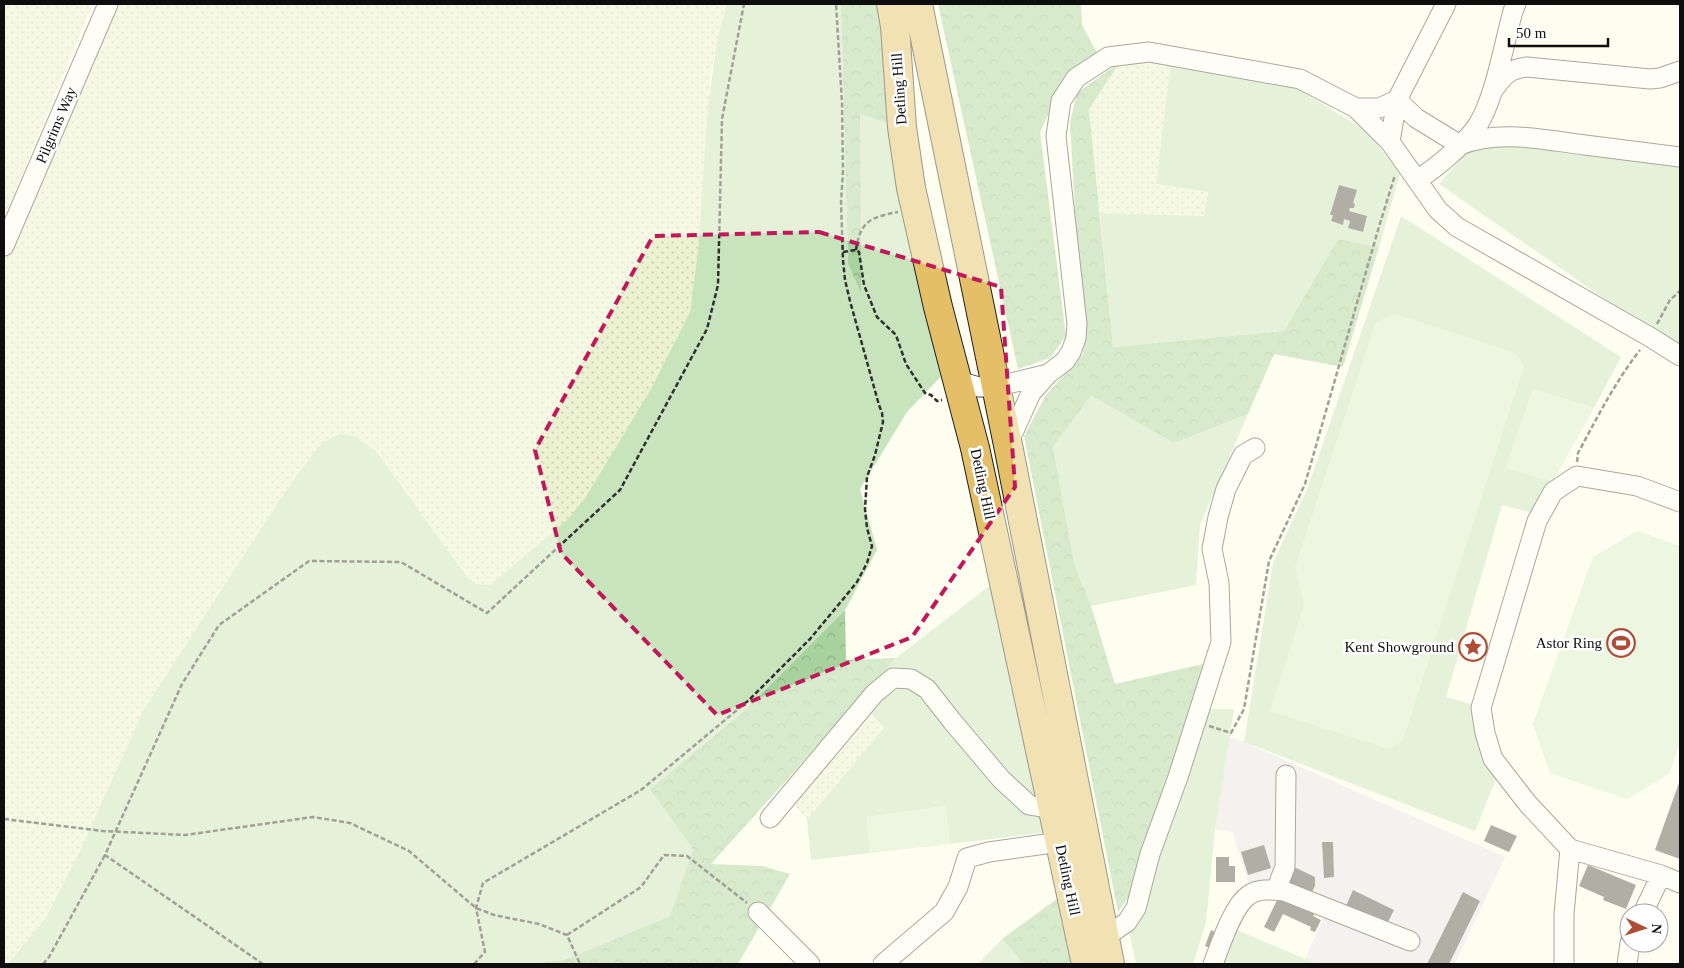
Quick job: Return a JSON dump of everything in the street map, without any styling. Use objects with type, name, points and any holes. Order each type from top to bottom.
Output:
[{"type":"highway","name":"Detling Hill","points":[[891,4],[895,26],[902,127],[916,209],[938,307],[981,387],[1008,445],[1110,964]]},
{"type":"highway","name":"Detling Hill","points":[[918,4],[981,387],[976,448],[1086,964]]},
{"type":"street","name":"Pilgrims Way","points":[[4,246],[108,4]]},
{"type":"street","points":[[1395,150],[1397,100],[1446,4]]},
{"type":"street","points":[[1417,180],[1460,145],[1476,128],[1491,92],[1516,4]]},
{"type":"street","points":[[1008,445],[1031,392],[1048,374],[1065,361],[1071,352],[1076,338],[1077,324],[1056,136],[1061,101],[1076,78],[1108,57],[1149,52],[1300,79],[1356,108],[1395,150],[1438,210],[1457,227],[1680,356]]},
{"type":"street","points":[[1491,92],[1504,75],[1516,68],[1527,67],[1644,79],[1660,78],[1680,71]]},
{"type":"street","points":[[1356,108],[1380,108],[1397,100]]},
{"type":"street","points":[[1397,100],[1416,118],[1460,145]]},
{"type":"street","points":[[1460,145],[1472,140],[1504,136],[1680,157]]},
{"type":"street","points":[[981,387],[1048,374]]},
{"type":"street","points":[[981,387],[1021,413]]},
{"type":"street","points":[[1105,937],[1127,922],[1136,908],[1150,854],[1196,722],[1221,642],[1219,583],[1212,549],[1226,489],[1243,455],[1255,448]]},
{"type":"street","points":[[1680,502],[1637,486],[1577,476],[1553,492],[1537,521],[1481,708],[1485,733],[1493,760],[1528,804],[1570,849],[1661,875],[1680,883]]},
{"type":"street","points":[[770,818],[874,694],[893,678],[911,679],[927,689],[1001,779],[1029,805],[1053,809]]},
{"type":"street","points":[[1276,890],[1285,867],[1286,775]]},
{"type":"street","points":[[883,964],[944,912],[958,887],[967,858],[989,852],[1060,842]]},
{"type":"street","points":[[1564,964],[1564,914],[1570,849]]},
{"type":"street","points":[[1648,903],[1661,875]]},
{"type":"street","points":[[1213,964],[1233,914],[1249,895],[1268,889],[1284,891],[1410,941]]},
{"type":"street","points":[[758,912],[810,964]]},
{"type":"path","points":[[43,964],[49,957],[105,855],[182,684],[219,625],[309,561],[401,562],[487,613],[620,490],[708,329],[718,285],[722,119],[744,4]]},
{"type":"path","points":[[474,964],[485,952],[476,908],[483,883],[640,790],[749,700],[810,639],[857,582],[867,563],[872,546],[865,510],[867,477],[875,455],[883,422],[847,287],[843,252],[840,203],[843,171],[842,102],[836,4]]},
{"type":"path","points":[[1196,722],[1231,733],[1244,710],[1269,561],[1305,484],[1375,239],[1395,150]]},
{"type":"path","points":[[916,209],[880,216],[864,224],[858,235],[856,250],[858,252],[864,286],[877,317],[896,334],[906,364],[925,393],[937,402],[981,387]]},
{"type":"path","points":[[843,252],[856,250]]},
{"type":"path","points":[[1577,476],[1578,454],[1616,383],[1650,337],[1670,300],[1680,291]]},
{"type":"path","points":[[4,819],[116,832],[185,835],[313,817],[350,823],[409,851],[476,908],[494,915],[539,924],[567,935],[580,964]]},
{"type":"path","points":[[105,855],[263,964]]},
{"type":"path","points":[[567,935],[641,887],[664,855],[687,856],[758,912]]},
{"type":"highlighted area","points":[[819,232],[1001,287],[1015,487],[912,637],[717,715],[561,553],[535,450],[653,236]]},
{"type":"shaded area","points":[[1229,737],[1505,857],[1455,964],[1318,964],[1305,959],[1326,913],[1250,889],[1233,833],[1215,829]]},
{"type":"green space","points":[[4,4],[92,4],[4,219]]},
{"type":"green space","points":[[118,4],[727,4],[727,7],[717,42],[710,78],[698,251],[690,312],[651,389],[585,498],[568,519],[489,585],[476,584],[467,577],[374,450],[353,436],[340,434],[322,442],[284,494],[144,709],[80,851],[45,919],[9,964],[4,964],[4,255],[58,146]]},
{"type":"green space","points":[[727,4],[841,4],[848,263],[860,114],[894,125],[948,369],[907,412],[860,489],[877,550],[845,610],[744,711],[651,788],[693,849],[670,916],[564,960],[526,964],[8,964],[45,919],[78,855],[144,709],[287,489],[322,442],[340,434],[354,436],[375,450],[467,577],[476,584],[490,585],[568,519],[585,498],[651,389],[690,312],[698,251],[708,105],[717,42]]},
{"type":"green space","points":[[841,4],[881,4],[894,125],[860,114],[861,293],[848,263]]},
{"type":"green space","points":[[938,4],[1081,4],[1082,25],[1097,53],[1063,84],[1040,132],[1066,336],[1050,358],[1018,369]]},
{"type":"green space","points":[[1171,61],[1156,184],[1208,192],[1204,216],[1100,213],[1089,108],[1120,62]]},
{"type":"green space","points":[[1171,61],[1296,88],[1368,132],[1400,174],[1379,247],[1338,239],[1284,331],[1113,347],[1100,213],[1204,216],[1208,192],[1156,184]],"holes":[[[1339,185],[1355,204],[1354,208],[1350,208],[1349,211],[1367,217],[1362,232],[1348,228],[1350,221],[1344,219],[1343,225],[1331,221],[1333,215],[1331,214]]]},
{"type":"green space","points":[[1120,62],[1089,109],[1113,347],[1284,331],[1338,239],[1379,247],[1343,367],[1274,354],[1248,414],[1174,443],[1091,395],[1053,447],[1074,563],[1091,606],[1115,684],[1212,662],[1133,891],[1118,912],[1024,436],[1046,395],[1083,354],[1070,122],[1077,93]]},
{"type":"green space","points":[[1488,128],[1680,150],[1680,351],[1439,184]]},
{"type":"green space","points":[[1401,216],[1621,357],[1594,408],[1533,389],[1506,468],[1553,481],[1533,513],[1502,505],[1446,697],[1477,706],[1475,718],[1496,779],[1475,831],[1244,742],[1273,563],[1308,487]]},
{"type":"green space","points":[[1395,314],[1516,353],[1524,366],[1403,740],[1389,749],[1270,711],[1304,605],[1295,567],[1376,322]]},
{"type":"green space","points":[[1533,389],[1594,408],[1553,481],[1506,468]]},
{"type":"green space","points":[[1091,394],[1174,443],[1248,414],[1200,525],[1196,585],[1091,606],[1074,563],[1053,447]]},
{"type":"green space","name":"Astor Ring","points":[[1637,531],[1680,546],[1680,743],[1669,774],[1627,799],[1550,773],[1533,724],[1593,557]]},
{"type":"green space","points":[[993,583],[1049,832],[950,844],[945,806],[867,817],[870,853],[811,860],[807,820],[884,728],[859,699],[896,658]]},
{"type":"green space","points":[[845,610],[846,660],[896,658],[711,864],[762,866],[790,874],[738,964],[526,964],[564,960],[670,916],[693,849],[650,789],[744,711]]},
{"type":"green space","points":[[859,699],[884,728],[807,820],[780,787]]},
{"type":"green space","points":[[1207,709],[1234,709],[1215,829],[1206,923],[1193,964],[1136,964],[1129,931]]},
{"type":"green space","points":[[945,806],[950,844],[870,853],[867,817]]},
{"type":"green space","points":[[1058,898],[1073,964],[1024,964],[1002,939]]},
{"type":"green space","points":[[1237,930],[1317,964],[1222,964]]},
{"type":"green space","points":[[1002,939],[1024,964],[978,964]]},
{"type":"building","points":[[1339,185],[1357,190],[1353,203],[1355,204],[1354,208],[1350,208],[1349,211],[1367,216],[1363,232],[1348,228],[1350,221],[1344,219],[1343,225],[1331,221],[1333,215],[1330,215]]},
{"type":"building","points":[[1680,780],[1680,859],[1655,850]]},
{"type":"building","points":[[1491,825],[1517,836],[1509,852],[1484,841]]},
{"type":"building","points":[[1322,842],[1333,842],[1334,877],[1324,878]]},
{"type":"building","points":[[1264,845],[1271,868],[1248,875],[1241,852]]},
{"type":"building","points":[[1216,857],[1229,857],[1229,866],[1235,866],[1235,882],[1216,882]]},
{"type":"building","points":[[1588,865],[1636,885],[1628,903],[1619,903],[1619,906],[1603,900],[1604,897],[1579,886]]},
{"type":"building","points":[[1292,866],[1315,877],[1315,886],[1310,896],[1284,883]]},
{"type":"building","points":[[1353,890],[1394,910],[1386,926],[1346,906]]},
{"type":"building","points":[[1463,892],[1480,901],[1449,964],[1427,964]]},
{"type":"building","points":[[1279,896],[1315,913],[1313,916],[1321,920],[1315,932],[1310,930],[1311,927],[1283,914],[1274,932],[1264,927]]},
{"type":"building","points":[[1211,930],[1219,934],[1212,949],[1205,946]]},
{"type":"place","name":"Astor Ring","points":[[1621,643]]},
{"type":"place","name":"Kent Showground","points":[[1473,647]]}]
